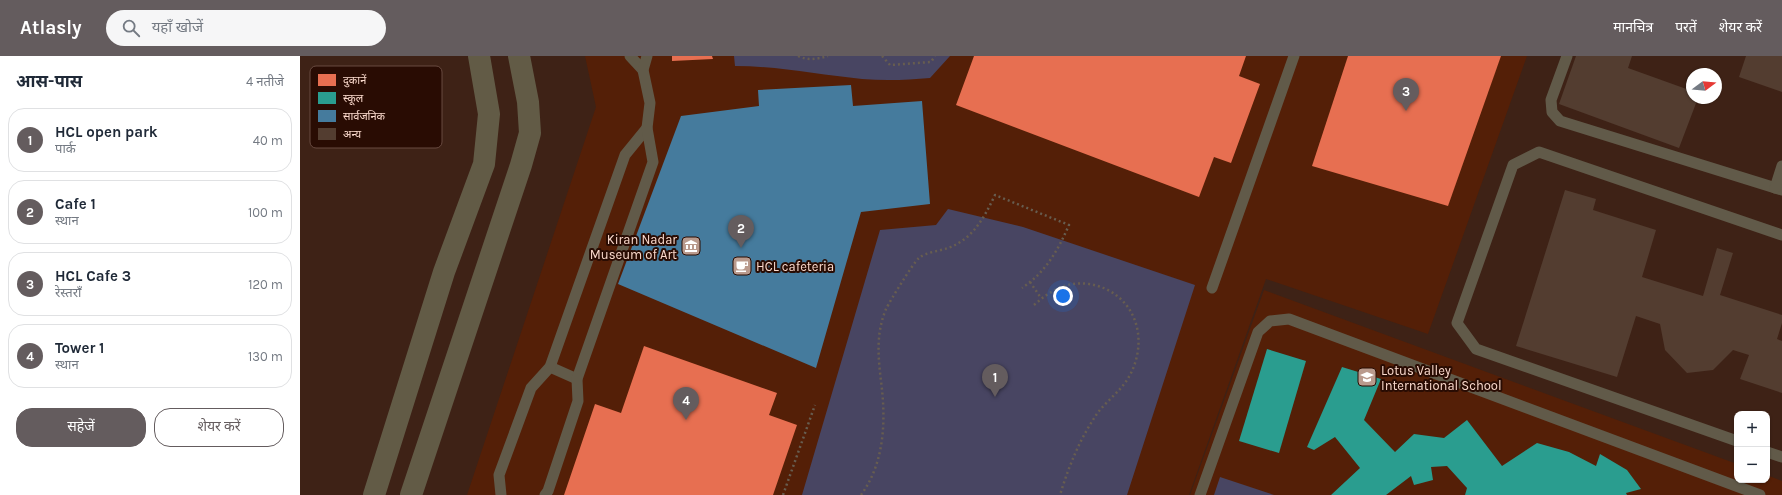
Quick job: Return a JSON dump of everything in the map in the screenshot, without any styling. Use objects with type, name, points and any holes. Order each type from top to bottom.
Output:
[{"type":"street","points":[[374,495],[444,272],[484,164],[489,114],[479,56]]},
{"type":"street","points":[[411,495],[522,165],[530,133],[528,102],[519,56]]},
{"type":"lane","points":[[630,56],[643,70]]},
{"type":"lane","points":[[545,495],[548,492],[578,401],[577,379],[653,162],[647,128],[650,103],[643,70],[647,56]]},
{"type":"lane","points":[[1212,288],[1294,56]]},
{"type":"lane","points":[[1568,56],[1551,100],[1552,112],[1560,121],[1779,189],[1782,166]]},
{"type":"lane","points":[[501,495],[500,475],[531,388],[550,367],[625,155],[647,128]]},
{"type":"lane","points":[[1734,440],[1476,349],[1458,323],[1512,165],[1538,152],[1782,235]]},
{"type":"lane","points":[[1200,495],[1258,332],[1270,321],[1289,319],[1760,495]]},
{"type":"lane","points":[[550,367],[577,379]]},
{"type":"lane","points":[[1770,453],[1782,457]]},
{"type":"path","points":[[798,56],[804,59],[816,60],[828,56]]},
{"type":"path","points":[[882,56],[890,65],[931,62],[935,56]]},
{"type":"path","points":[[861,495],[872,475],[883,437],[884,418],[878,352],[879,331],[886,309],[919,258],[949,248],[965,239],[977,227],[995,195],[1069,224],[1051,261],[1022,288]]},
{"type":"path","points":[[1030,282],[1041,298]]},
{"type":"path","points":[[1034,305],[1047,293],[1063,285],[1081,283],[1098,286],[1114,294],[1128,306],[1136,322],[1138,339],[1136,356],[1131,372],[1122,387],[1094,418],[1067,471],[1060,495]]},
{"type":"path","points":[[783,495],[815,405]]},
{"type":"shaded area","points":[[585,56],[1527,56],[1428,334],[1266,279],[1189,495],[467,495],[596,107]]},
{"type":"shaded area","points":[[734,56],[950,56],[930,78],[888,80],[862,79],[767,67],[735,66]]},
{"type":"shaded area","points":[[948,209],[1023,227],[1195,285],[1127,495],[802,495],[880,230],[936,225]]},
{"type":"shaded area","name":"Lotus Valley International School","points":[[1264,290],[1734,463],[1734,483],[1770,483],[1770,476],[1782,481],[1782,495],[1190,495]]},
{"type":"shaded area","points":[[1220,477],[1274,495],[1214,495]]},
{"type":"building: दुकानें","points":[[672,56],[712,56],[713,59],[672,61]]},
{"type":"building: दुकानें","points":[[974,56],[1246,56],[1239,76],[1260,84],[1231,163],[1214,157],[1199,197],[956,105]]},
{"type":"building: दुकानें","points":[[1348,56],[1501,56],[1448,206],[1312,166]]},
{"type":"building: दुकानें","points":[[644,346],[777,393],[769,415],[797,425],[773,495],[564,495],[595,404],[621,413]]},
{"type":"building: स्कूल","points":[[1267,349],[1306,361],[1279,453],[1239,441]]},
{"type":"building: स्कूल","points":[[1342,367],[1381,379],[1364,420],[1395,452],[1414,434],[1444,438],[1467,420],[1502,466],[1537,443],[1569,452],[1596,466],[1600,454],[1627,470],[1641,489],[1626,493],[1627,495],[1465,495],[1467,488],[1447,466],[1431,467],[1433,480],[1414,485],[1411,476],[1386,495],[1331,495],[1360,468],[1335,437],[1314,450],[1307,447]]},
{"type":"building: सार्वजनिक","points":[[851,85],[853,106],[922,101],[930,204],[861,212],[816,368],[618,284],[681,116],[759,106],[758,90]]},
{"type":"building: अन्य","points":[[1576,56],[1632,56],[1628,68],[1686,89],[1686,104],[1696,104],[1679,148],[1559,104]]},
{"type":"building: अन्य","points":[[1746,56],[1782,56],[1782,92],[1739,77]]},
{"type":"building: अन्य","points":[[1565,190],[1596,199],[1593,210],[1656,230],[1642,277],[1703,296],[1717,248],[1733,253],[1720,295],[1782,315],[1782,323],[1777,339],[1782,341],[1782,393],[1740,379],[1749,355],[1733,350],[1713,370],[1687,373],[1665,350],[1660,324],[1636,316],[1617,377],[1516,346]]},
{"type":"place","name":"HCL Cafe 3","points":[[1406,111]]},
{"type":"place","name":"Kiran Nadar Museum of Art","points":[[691,246]]},
{"type":"place","name":"Cafe 1","points":[[741,248]]},
{"type":"place","name":"HCL cafeteria","points":[[742,266]]},
{"type":"place","name":"Lotus Valley International School","points":[[1367,377]]},
{"type":"place","name":"HCL open park","points":[[995,397]]},
{"type":"place","name":"Tower 1","points":[[686,420]]}]
